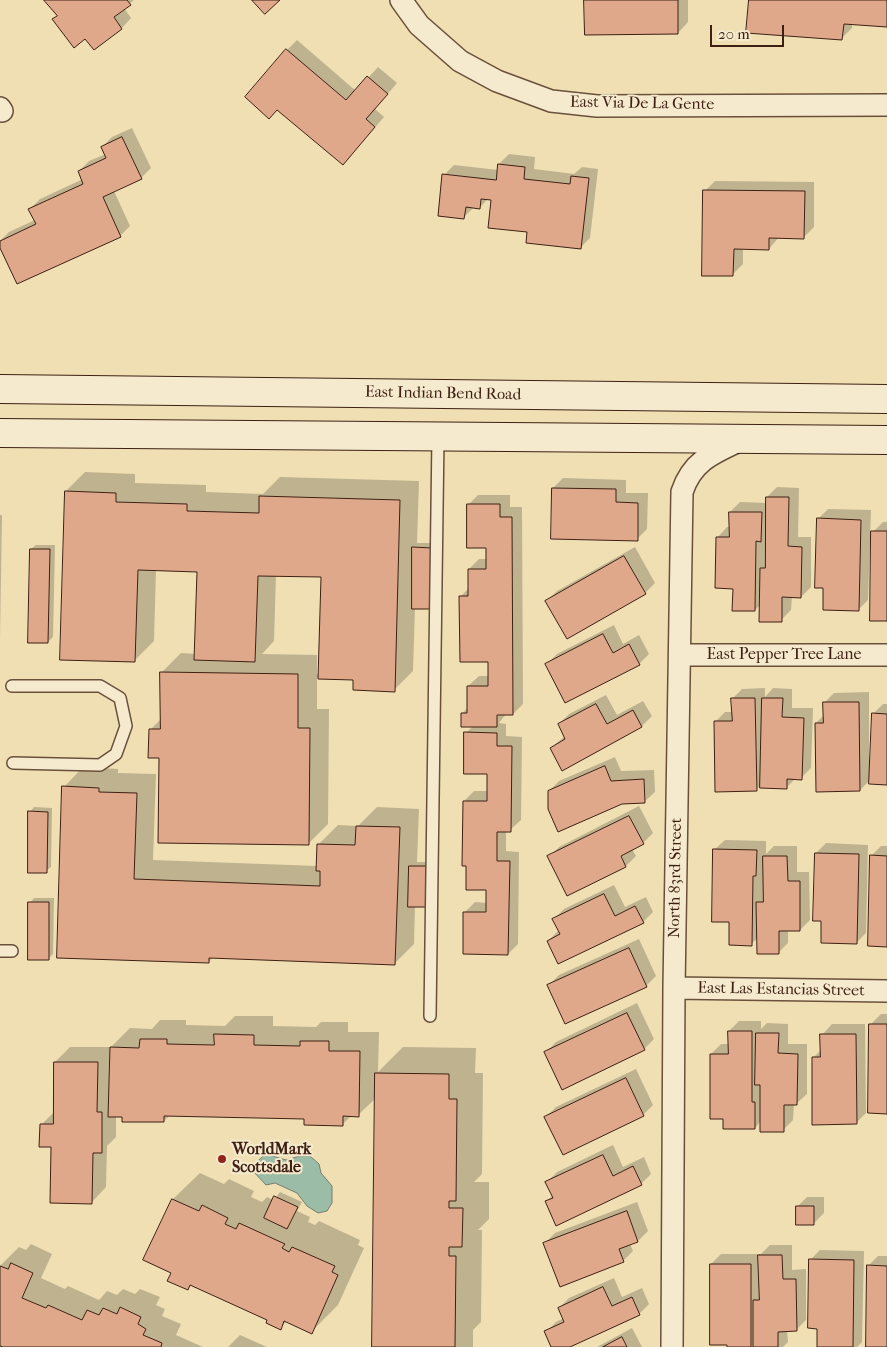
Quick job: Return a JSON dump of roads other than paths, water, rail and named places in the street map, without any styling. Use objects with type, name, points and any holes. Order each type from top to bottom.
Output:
[{"type":"main road","name":"East Indian Bend Road","points":[[0,390],[887,399]]},
{"type":"main road","points":[[0,433],[887,440]]},
{"type":"street","name":"East Via De La Gente","points":[[401,0],[419,25],[460,60],[497,81],[551,101],[597,106],[887,105]]},
{"type":"street","name":"North 83rd Street","points":[[672,1347],[674,988],[682,492],[690,472],[704,459],[742,440]]},
{"type":"street","name":"East Pepper Tree Lane","points":[[680,656],[887,656]]},
{"type":"street","name":"East Las Estancias Street","points":[[674,988],[887,991]]},
{"type":"lane","points":[[430,1016],[438,437]]},
{"type":"lane","points":[[12,686],[100,686],[120,698],[126,726],[116,754],[100,765],[13,763]]},
{"type":"lane","points":[[0,951],[12,951]]},
{"type":"place","name":"WorldMark Scottsdale","points":[[222,1159]]}]
